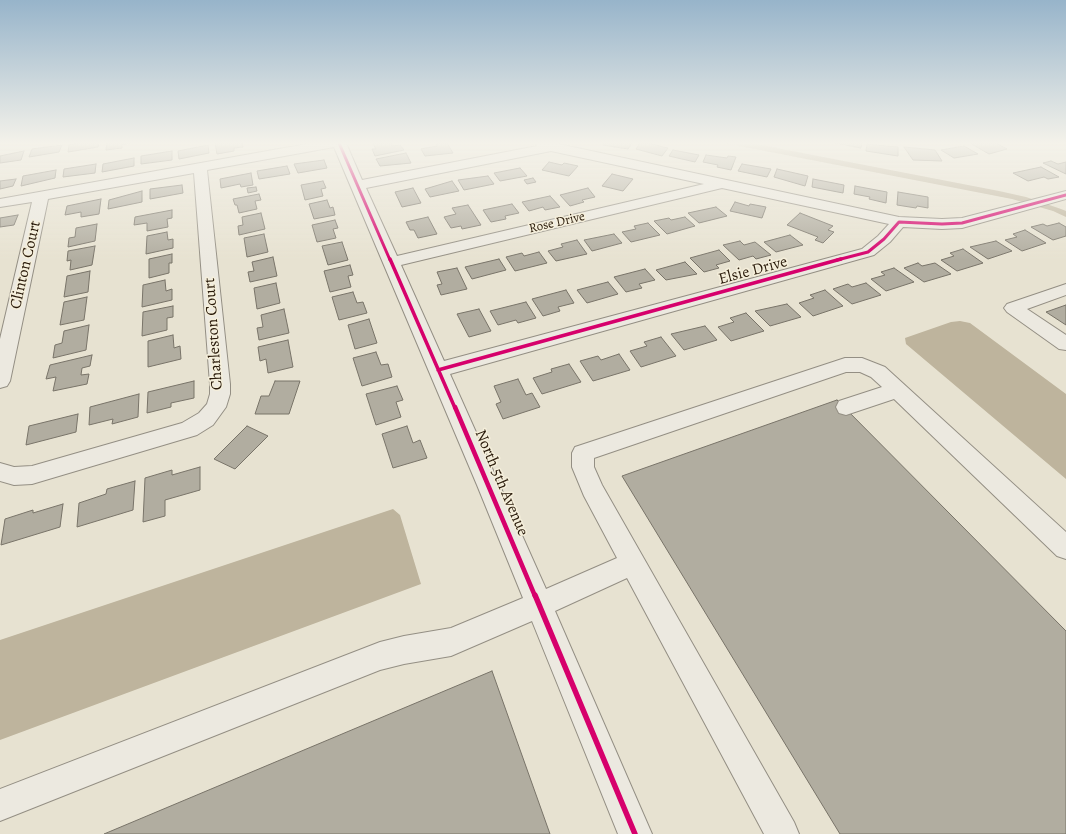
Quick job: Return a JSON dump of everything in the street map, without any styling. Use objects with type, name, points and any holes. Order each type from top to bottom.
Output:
[{"type":"street","points":[[0,203],[121,182]]},
{"type":"street","name":"Charleston Court","points":[[0,472],[14,476],[32,475],[189,429],[206,420],[216,407],[220,394],[220,384],[201,182]]},
{"type":"street","name":"North 5th Avenue","points":[[356,182],[489,485],[636,834]]},
{"type":"street","points":[[357,185],[372,182]]},
{"type":"street","points":[[715,182],[899,222],[942,224],[962,223],[1066,195]]},
{"type":"street","name":"Rose Drive","points":[[391,262],[724,184]]},
{"type":"street","name":"Clinton Court","points":[[0,381],[41,196]]},
{"type":"street","name":"Elsie Drive","points":[[438,370],[868,252],[884,239],[899,222]]},
{"type":"street","points":[[1066,288],[1013,308],[1066,344]]},
{"type":"street","points":[[782,834],[592,489],[583,467],[583,453],[845,365],[862,364],[878,372],[1066,548]]},
{"type":"street","points":[[846,407],[896,390]]},
{"type":"street","points":[[0,805],[380,656],[404,650],[451,642],[540,605],[633,563]]},
{"type":"shaded area","points":[[924,182],[952,182],[1026,197],[1066,211],[1066,217],[1053,211],[1012,199]]},
{"type":"shaded area","points":[[960,321],[970,323],[1066,394],[1066,479],[906,344],[905,338],[951,322]]},
{"type":"shaded area","points":[[393,509],[400,515],[421,584],[0,740],[0,640]]},
{"type":"building","points":[[0,182],[15,182],[13,186],[0,189]]},
{"type":"building","points":[[22,182],[38,182],[21,186]]},
{"type":"building","points":[[220,182],[252,182],[253,185],[241,187],[240,184],[221,188]]},
{"type":"building","points":[[323,182],[326,188],[321,189],[323,196],[305,200],[301,185]]},
{"type":"building","points":[[453,182],[459,191],[430,197],[425,189]]},
{"type":"building","points":[[459,182],[492,182],[494,184],[464,190]]},
{"type":"building","points":[[525,182],[536,182],[527,184]]},
{"type":"building","points":[[605,182],[631,182],[623,191],[602,186]]},
{"type":"building","points":[[791,182],[806,182],[805,186]]},
{"type":"building","points":[[813,182],[828,182],[844,185],[843,193],[812,187]]},
{"type":"building","points":[[182,185],[183,193],[150,199],[150,189]]},
{"type":"building","points":[[855,186],[887,192],[886,203],[869,199],[870,197],[854,194]]},
{"type":"building","points":[[256,187],[257,191],[248,193],[247,188]]},
{"type":"building","points":[[413,188],[421,203],[402,207],[395,192]]},
{"type":"building","points":[[588,188],[595,197],[582,200],[584,202],[570,206],[560,195]]},
{"type":"building","points":[[142,191],[142,202],[108,209],[109,200]]},
{"type":"building","points":[[898,192],[928,197],[928,208],[897,205]]},
{"type":"building","points":[[259,194],[261,200],[255,201],[257,209],[239,213],[237,205],[235,205],[233,199]]},
{"type":"building","points":[[550,196],[560,207],[545,210],[543,207],[529,211],[522,202]]},
{"type":"building","points":[[101,199],[99,214],[81,217],[81,212],[65,215],[67,206]]},
{"type":"building","points":[[327,200],[330,208],[333,207],[335,215],[314,219],[309,204]]},
{"type":"building","points":[[735,202],[749,206],[750,204],[766,207],[762,218],[730,211]]},
{"type":"building","points":[[512,204],[519,213],[505,216],[506,219],[491,222],[483,210]]},
{"type":"building","points":[[468,205],[481,225],[462,229],[461,226],[451,228],[444,217],[456,214],[452,208]]},
{"type":"building","points":[[716,207],[727,216],[699,223],[688,213]]},
{"type":"building","points":[[172,210],[172,218],[167,219],[168,227],[147,231],[147,223],[134,225],[135,217]]},
{"type":"building","points":[[261,213],[265,229],[239,235],[238,226],[243,225],[242,217]]},
{"type":"building","points":[[800,213],[833,226],[828,230],[834,232],[823,243],[815,240],[818,237],[787,225]]},
{"type":"building","points":[[18,215],[14,225],[0,227],[0,218]]},
{"type":"building","points":[[428,217],[437,234],[418,238],[414,230],[410,230],[406,222]]},
{"type":"building","points":[[685,217],[695,226],[667,234],[654,221],[669,218],[671,220]]},
{"type":"building","points":[[335,220],[338,228],[333,229],[336,238],[317,242],[312,225]]},
{"type":"building","points":[[648,223],[660,235],[631,242],[622,232],[636,229],[634,226]]},
{"type":"building","points":[[1059,223],[1066,227],[1066,236],[1053,240],[1031,227],[1043,224],[1047,226]]},
{"type":"building","points":[[97,224],[95,241],[68,247],[69,238],[75,237],[76,228]]},
{"type":"building","points":[[1025,230],[1046,243],[1022,251],[1005,240],[1017,237],[1013,234]]},
{"type":"building","points":[[167,232],[168,240],[173,239],[173,248],[146,254],[147,236]]},
{"type":"building","points":[[264,234],[268,252],[247,257],[244,238]]},
{"type":"building","points":[[614,234],[622,243],[592,251],[584,240]]},
{"type":"building","points":[[790,235],[803,245],[776,252],[764,242]]},
{"type":"building","points":[[577,240],[587,254],[556,261],[548,251],[563,247],[561,244]]},
{"type":"building","points":[[740,241],[744,245],[755,242],[771,255],[756,259],[753,256],[739,260],[723,245]]},
{"type":"building","points":[[996,241],[1012,251],[988,259],[970,247]]},
{"type":"building","points":[[342,242],[348,260],[328,265],[322,246]]},
{"type":"building","points":[[95,246],[92,265],[70,270],[71,260],[67,261],[68,251]]},
{"type":"building","points":[[963,249],[983,263],[957,271],[941,260],[954,256],[950,253]]},
{"type":"building","points":[[719,250],[730,261],[716,265],[719,268],[704,272],[690,258]]},
{"type":"building","points":[[539,252],[547,263],[515,271],[506,257],[522,253],[524,256]]},
{"type":"building","points":[[172,254],[172,263],[169,263],[169,273],[149,278],[149,259]]},
{"type":"building","points":[[273,257],[277,276],[250,282],[248,272],[254,271],[252,262]]},
{"type":"building","points":[[499,259],[506,270],[472,279],[465,267]]},
{"type":"building","points":[[685,262],[697,274],[666,280],[656,270]]},
{"type":"building","points":[[918,263],[922,266],[935,263],[951,274],[924,282],[904,268]]},
{"type":"building","points":[[350,265],[353,275],[348,276],[351,287],[330,292],[324,271]]},
{"type":"building","points":[[457,268],[467,289],[441,295],[437,285],[442,284],[437,272]]},
{"type":"building","points":[[894,268],[914,282],[886,291],[871,279],[885,275],[881,272]]},
{"type":"building","points":[[645,269],[655,280],[639,284],[642,288],[626,292],[614,277]]},
{"type":"building","points":[[90,271],[88,292],[64,297],[67,276]]},
{"type":"building","points":[[165,280],[166,291],[172,289],[172,300],[142,307],[143,285]]},
{"type":"building","points":[[608,282],[618,294],[587,303],[577,290]]},
{"type":"building","points":[[276,283],[280,303],[257,309],[254,288]]},
{"type":"building","points":[[866,283],[881,295],[852,304],[833,289],[848,284],[852,287]]},
{"type":"building","points":[[566,290],[574,303],[558,307],[560,311],[543,316],[532,299]]},
{"type":"building","points":[[825,290],[843,306],[813,316],[799,303],[814,298],[810,295]]},
{"type":"building","points":[[353,292],[357,303],[363,302],[367,313],[339,320],[332,297]]},
{"type":"building","points":[[87,297],[84,320],[60,325],[64,302]]},
{"type":"building","points":[[526,302],[536,318],[518,323],[516,320],[498,325],[490,311]]},
{"type":"building","points":[[787,304],[801,317],[770,326],[755,311]]},
{"type":"building","points":[[1066,305],[1066,325],[1046,312]]},
{"type":"building","points":[[173,306],[173,317],[167,318],[167,330],[142,336],[143,312]]},
{"type":"building","points":[[284,309],[289,333],[259,340],[257,328],[263,327],[261,315]]},
{"type":"building","points":[[479,309],[491,331],[469,337],[457,314]]},
{"type":"building","points":[[746,313],[764,331],[731,341],[718,327],[734,322],[730,318]]},
{"type":"building","points":[[369,319],[377,343],[355,349],[348,325]]},
{"type":"building","points":[[89,325],[86,350],[53,358],[55,345],[62,343],[64,331]]},
{"type":"building","points":[[705,326],[717,340],[684,350],[671,334]]},
{"type":"building","points":[[173,335],[174,348],[180,346],[181,359],[148,367],[148,341]]},
{"type":"building","points":[[661,337],[676,356],[641,367],[630,351],[647,346],[644,342]]},
{"type":"building","points":[[288,340],[293,367],[268,373],[266,359],[260,361],[258,347]]},
{"type":"building","points":[[376,352],[381,365],[388,364],[392,377],[362,386],[353,358]]},
{"type":"building","points":[[619,354],[630,370],[593,381],[580,361],[598,356],[601,360]]},
{"type":"building","points":[[92,355],[90,366],[82,368],[81,375],[89,374],[87,384],[53,391],[56,377],[46,379],[50,365]]},
{"type":"building","points":[[569,364],[581,382],[542,394],[533,378],[552,372],[551,369]]},
{"type":"building","points":[[518,379],[526,395],[532,393],[540,407],[503,419],[496,404],[501,402],[494,386]]},
{"type":"building","points":[[194,381],[194,398],[171,403],[171,407],[147,413],[148,392]]},
{"type":"building","points":[[275,381],[300,381],[289,414],[255,414],[261,396],[269,396]]},
{"type":"building","points":[[397,386],[403,400],[396,402],[401,417],[376,425],[366,394]]},
{"type":"building","points":[[139,394],[138,417],[112,424],[113,419],[89,425],[90,407]]},
{"type":"building","points":[[837,400],[1066,631],[1066,834],[840,834],[622,476]]},
{"type":"building","points":[[78,414],[76,432],[26,445],[29,426]]},
{"type":"building","points":[[247,426],[268,436],[235,469],[214,459]]},
{"type":"building","points":[[407,426],[413,443],[420,440],[427,458],[393,468],[382,434]]},
{"type":"building","points":[[200,467],[200,490],[165,500],[165,516],[143,522],[145,478],[172,470],[172,475]]},
{"type":"building","points":[[135,481],[133,510],[77,527],[79,503],[106,494],[107,489]]},
{"type":"building","points":[[63,504],[60,527],[1,545],[5,519],[33,510],[33,513]]},
{"type":"building","points":[[492,671],[550,834],[104,834]]},
{"type":"cycle path","points":[[356,182],[489,485],[635,834]]},
{"type":"cycle path","points":[[438,370],[868,252],[884,239],[899,222],[942,224],[962,223],[1066,195]]}]
